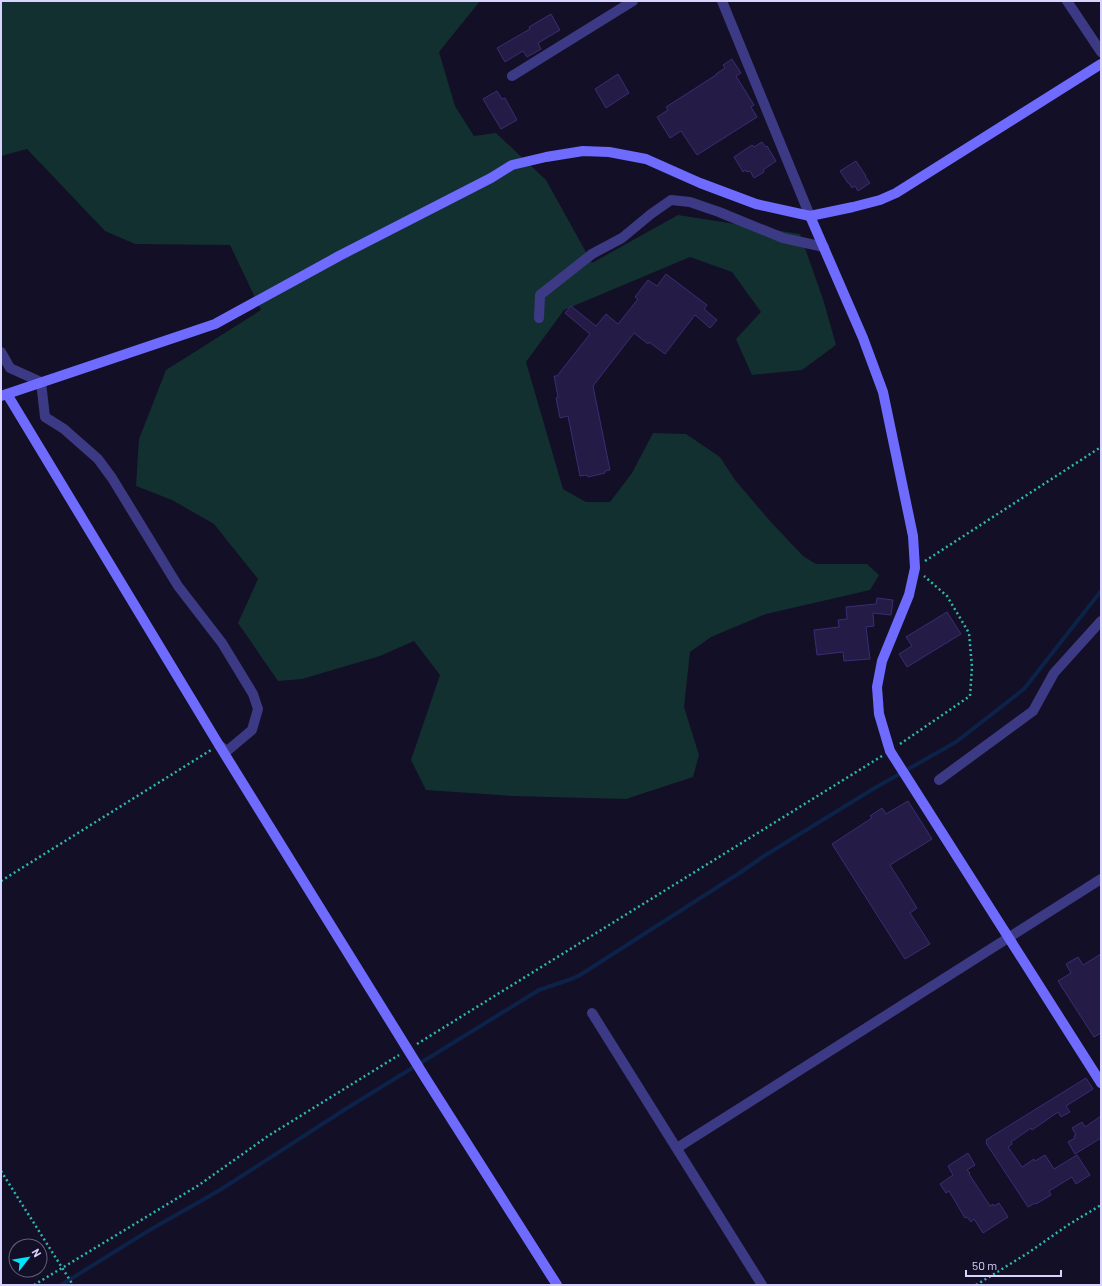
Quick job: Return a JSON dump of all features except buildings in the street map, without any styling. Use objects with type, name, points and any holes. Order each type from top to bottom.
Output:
[{"type":"street","points":[[512,76],[633,1]]},
{"type":"street","points":[[722,1],[810,216],[863,338],[883,392],[913,536],[914,568],[910,595],[882,661],[877,687],[879,714],[890,751],[1101,1083]]},
{"type":"street","points":[[1068,1],[1101,52]]},
{"type":"street","points":[[557,1285],[426,1079],[4,395],[215,324],[339,256],[491,178],[512,165],[583,150],[609,152],[646,159],[700,183],[756,204],[810,216],[860,206],[896,193],[1101,64]]},
{"type":"street","points":[[539,318],[540,295],[592,254],[622,238],[671,200],[690,202],[783,238],[824,247]]},
{"type":"street","points":[[1,352],[10,368],[41,382]]},
{"type":"street","points":[[41,382],[45,417],[64,428],[98,459],[112,478],[178,586],[222,643],[253,694],[258,710],[252,730],[227,750],[219,745]]},
{"type":"street","points":[[939,780],[1033,711],[1054,673],[1101,621]]},
{"type":"street","points":[[677,1148],[1101,880]]},
{"type":"street","points":[[592,1013],[762,1285]]},
{"type":"path","points":[[34,1285],[199,1185],[268,1136],[890,751],[970,696],[972,667],[969,633],[947,596],[914,568],[1101,447]]},
{"type":"path","points":[[1,881],[219,745]]},
{"type":"path","points":[[1,1171],[72,1285]]},
{"type":"path","points":[[976,1285],[1101,1205]]},
{"type":"green space","points":[[1,1],[480,1],[439,52],[455,106],[474,136],[496,133],[546,180],[592,263],[678,215],[800,234],[823,299],[836,345],[802,370],[752,375],[736,339],[761,312],[732,272],[690,257],[564,310],[526,362],[563,489],[586,502],[610,502],[632,473],[653,433],[686,434],[720,457],[735,480],[770,521],[803,556],[816,564],[867,564],[879,575],[870,590],[766,614],[711,637],[690,652],[684,707],[699,755],[693,777],[626,799],[513,796],[426,790],[411,760],[440,675],[414,641],[380,656],[302,679],[278,681],[238,623],[258,579],[214,524],[172,500],[136,486],[139,439],[166,370],[261,310],[230,245],[135,244],[105,231],[27,149],[1,156]]},
{"type":"waterway","points":[[61,1285],[148,1231],[220,1190],[344,1110],[539,990],[580,975],[764,856],[873,789],[956,742],[1024,689],[1101,591]]}]
